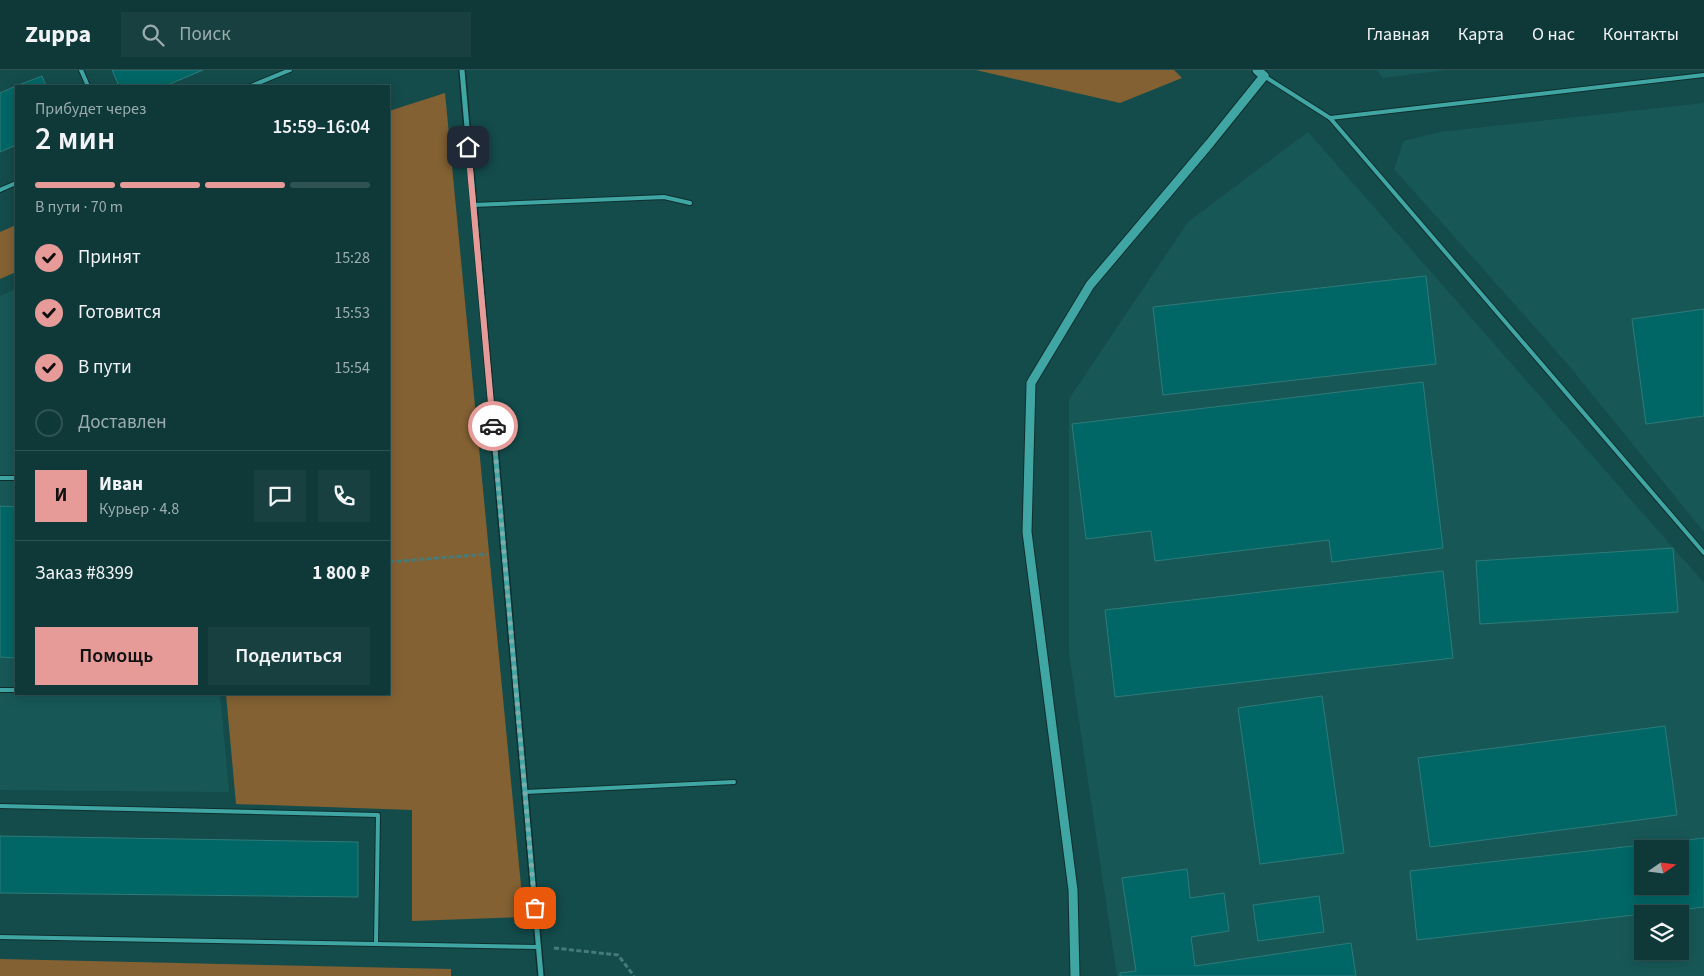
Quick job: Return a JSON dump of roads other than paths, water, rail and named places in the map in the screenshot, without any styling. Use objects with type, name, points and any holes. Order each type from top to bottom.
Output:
[{"type":"street","points":[[462,70],[541,976]]},
{"type":"street","points":[[1076,976],[1073,890],[1027,532],[1031,383],[1090,285],[1210,143],[1261,73]]},
{"type":"lane","points":[[81,70],[88,85]]},
{"type":"lane","points":[[253,85],[290,70]]},
{"type":"lane","points":[[1261,73],[1330,118],[1704,553]]},
{"type":"lane","points":[[1330,118],[1704,75]]},
{"type":"lane","points":[[0,190],[15,183]]},
{"type":"lane","points":[[473,205],[664,197],[690,203]]},
{"type":"lane","points":[[0,478],[15,478]]},
{"type":"lane","points":[[0,690],[15,690]]},
{"type":"lane","points":[[525,792],[734,782]]},
{"type":"lane","points":[[0,806],[378,815],[376,944]]},
{"type":"lane","points":[[0,938],[538,947]]}]
